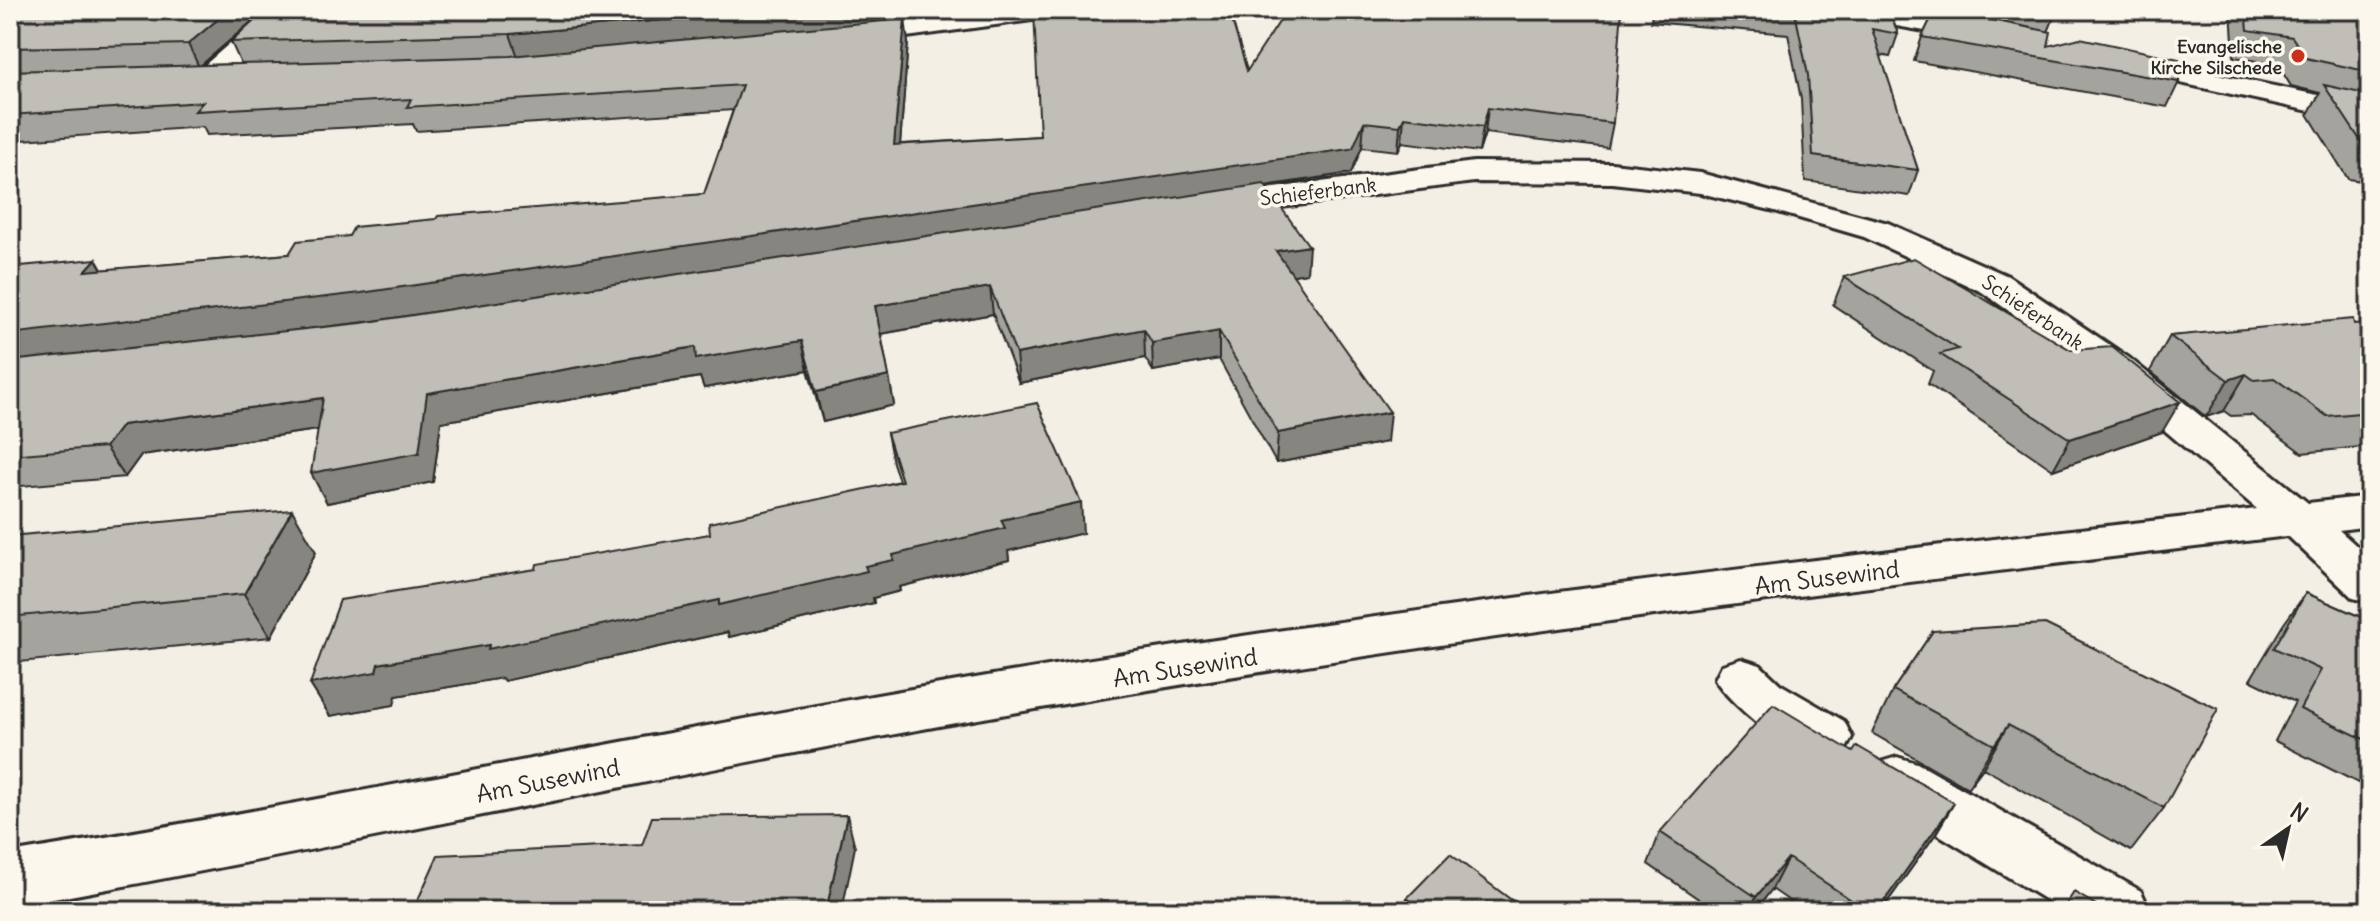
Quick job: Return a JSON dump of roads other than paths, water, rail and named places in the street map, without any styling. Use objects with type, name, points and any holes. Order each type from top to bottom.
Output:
[{"type":"street","points":[[209,76],[283,10]]},
{"type":"street","points":[[815,40],[1047,10]]},
{"type":"street","points":[[1851,10],[1920,19],[2010,39]]},
{"type":"street","points":[[2101,58],[2370,115]]},
{"type":"street","points":[[178,77],[254,76]]},
{"type":"street","name":"Schieferbank","points":[[1174,212],[1474,172],[1612,173],[1700,183],[1785,203],[1876,230],[1995,284],[2115,367],[2298,519],[2370,586]]},
{"type":"street","name":"Am Susewind","points":[[10,880],[225,845],[812,727],[1330,643],[1684,594],[2370,511]]},
{"type":"street","points":[[1741,679],[1761,699],[2119,911]]},
{"type":"place","name":"Evangelische Kirche Silschede","points":[[2298,56]]}]
